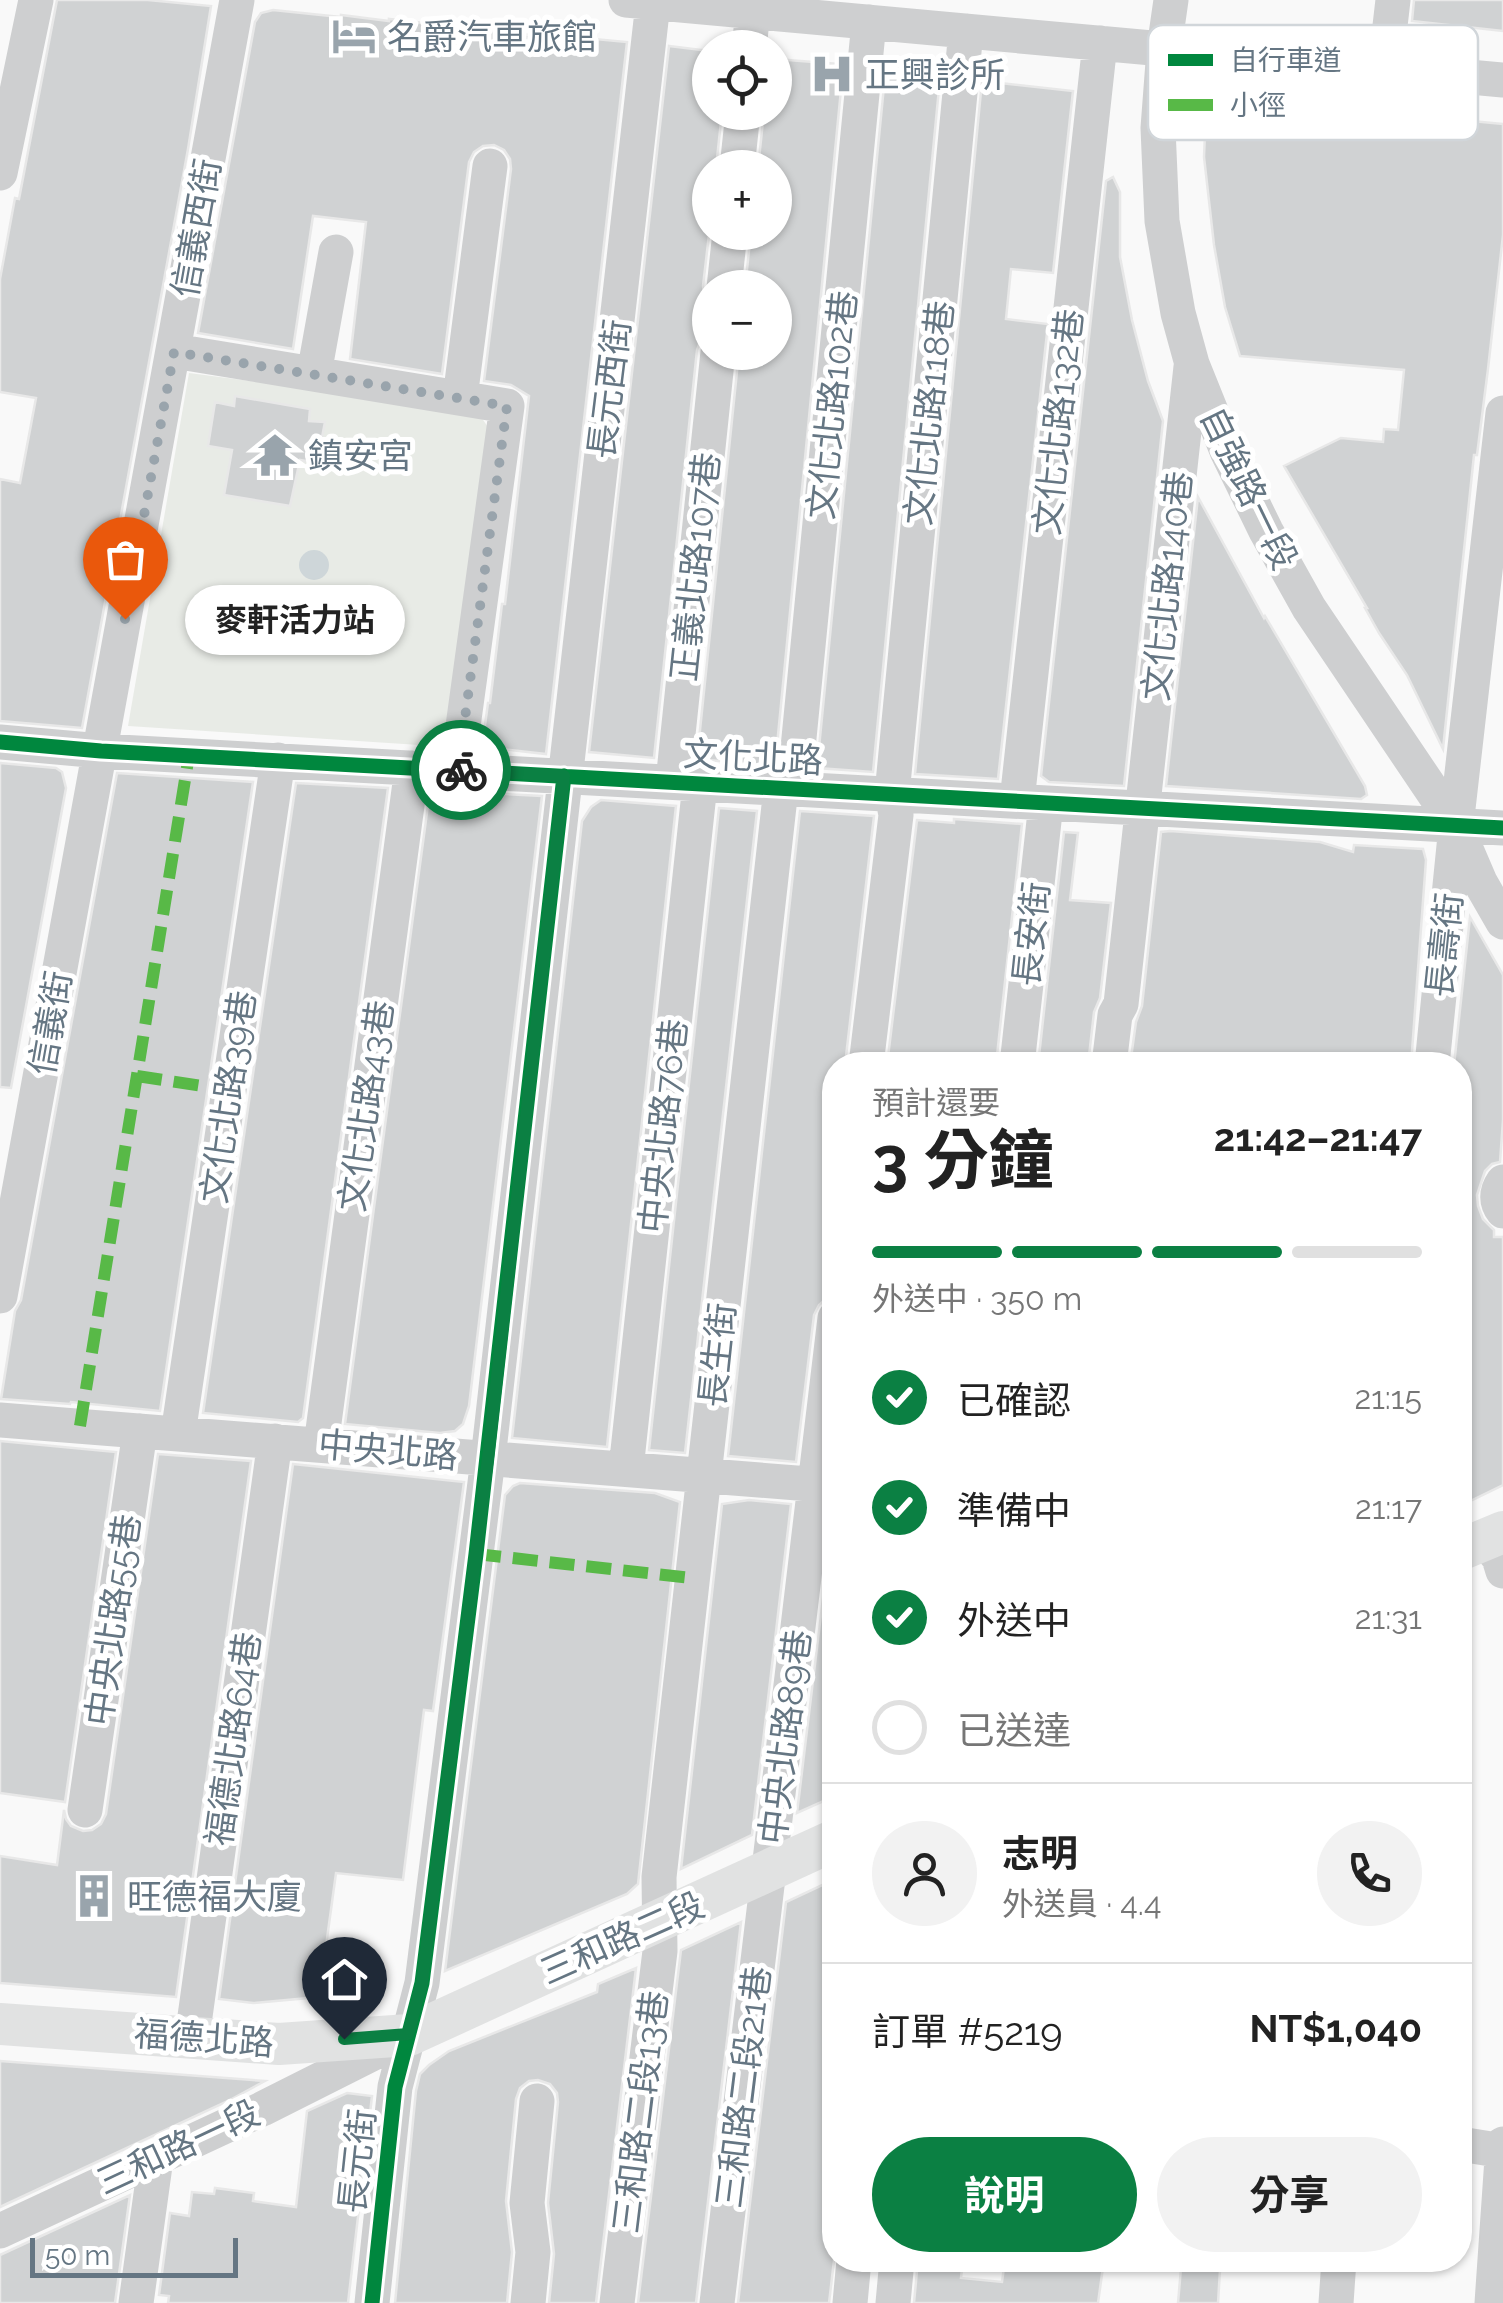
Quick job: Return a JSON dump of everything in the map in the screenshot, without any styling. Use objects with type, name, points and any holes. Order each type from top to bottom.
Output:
[{"type":"main road","name":"三和路二段","points":[[408,2034],[822,1846]]},
{"type":"main road","name":"福德北路","points":[[0,2024],[279,2044],[408,2034]]},
{"type":"street","points":[[0,174],[36,0]]},
{"type":"street","name":"信義西街","points":[[101,750],[238,0]]},
{"type":"street","name":"自強路一段","points":[[1167,25],[1171,0]]},
{"type":"street","points":[[1390,25],[1393,0]]},
{"type":"street","points":[[640,1],[1148,48]]},
{"type":"street","name":"長元西街","points":[[564,776],[640,1]]},
{"type":"street","points":[[751,30],[753,11]]},
{"type":"street","name":"文化北路102巷","points":[[788,789],[869,22]]},
{"type":"street","name":"文化北路118巷","points":[[868,1052],[896,814],[892,794],[966,31]]},
{"type":"street","name":"文化北路132巷","points":[[1031,802],[1100,43]]},
{"type":"street","points":[[1478,78],[1503,80]]},
{"type":"street","name":"自強路一段","points":[[1159,140],[1162,221],[1178,313],[1192,364],[1227,452],[1310,608],[1456,826],[1480,882],[1503,922]]},
{"type":"street","points":[[460,398],[490,166]]},
{"type":"street","points":[[314,374],[336,252]]},
{"type":"street","points":[[174,352],[507,406],[458,770]]},
{"type":"street","name":"文化北路140巷","points":[[1111,1052],[1115,1015],[1121,1004],[1192,364]]},
{"type":"street","name":"正義北路107巷","points":[[687,783],[717,370]]},
{"type":"street","name":"長壽街","points":[[1433,1052],[1503,413]]},
{"type":"street","name":"文化北路","points":[[0,742],[1503,828]]},
{"type":"street","name":"信義街","points":[[0,1296],[101,750]]},
{"type":"street","name":"文化北路39巷","points":[[178,1434],[278,760]]},
{"type":"street","name":"文化北路43巷","points":[[320,1445],[412,768]]},
{"type":"street","name":"長元街","points":[[372,2303],[395,2087],[422,1983],[488,1458],[564,776]]},
{"type":"street","name":"中央北路76巷","points":[[626,1469],[687,783]]},
{"type":"street","name":"長生街","points":[[658,1922],[658,1877],[703,1476],[788,789]]},
{"type":"street","name":"長安街","points":[[1018,1052],[1031,802]]},
{"type":"street","points":[[1503,1182],[1498,1193],[1503,1212]]},
{"type":"street","name":"中央北路","points":[[0,1420],[822,1485]]},
{"type":"street","name":"中央北路55巷","points":[[85,1810],[140,1431]]},
{"type":"street","name":"福德北路64巷","points":[[192,2038],[274,1441]]},
{"type":"street","name":"中央北路89巷","points":[[768,1872],[822,1505]]},
{"type":"street","name":"三和路二段21巷","points":[[718,2303],[768,1872]]},
{"type":"street","name":"三和路二段13巷","points":[[617,2303],[660,1951],[658,1922]]},
{"type":"street","name":"三和路一段","points":[[0,2230],[262,2109],[408,2034]]},
{"type":"street","points":[[528,2303],[532,2252],[528,2203],[537,2100]]},
{"type":"street","points":[[1472,2145],[1503,2148],[1492,2303]]},
{"type":"street","points":[[136,2303],[156,2158]]},
{"type":"street","points":[[850,2303],[853,2272]]},
{"type":"street","points":[[893,2303],[896,2272]]},
{"type":"street","points":[[1336,2303],[1338,2272]]},
{"type":"shaded area","points":[[189,373],[477,411],[492,433],[450,747],[128,726]]},
{"type":"shaded area","points":[[314,550],[325,554],[329,565],[325,576],[314,580],[303,576],[299,565],[303,554]]},
{"type":"building","points":[[57,0],[148,0],[211,6],[82,728],[0,721],[0,479],[20,483],[36,398],[0,392],[0,279]]},
{"type":"building","points":[[1414,0],[1503,0],[1503,31],[1478,28],[1478,25],[1412,21]]},
{"type":"building","points":[[273,10],[627,42],[546,754],[482,747],[505,604],[529,396],[511,385],[484,381],[511,169],[504,150],[494,145],[483,146],[469,162],[442,374],[350,359],[366,222],[313,216],[293,349],[198,333],[255,22],[261,13]]},
{"type":"building","points":[[669,46],[692,49],[692,130],[720,130],[718,150],[692,150],[692,250],[707,250],[705,270],[692,270],[695,370],[654,758],[589,752]]},
{"type":"building","points":[[792,60],[839,64],[843,69],[775,766],[697,759],[737,370],[792,370],[792,270],[747,270],[749,250],[792,250],[792,150],[760,150],[762,130],[792,130]]},
{"type":"building","points":[[893,70],[935,73],[940,78],[873,772],[817,768],[885,76]]},
{"type":"building","points":[[982,81],[1073,91],[1053,273],[1011,269],[1006,319],[1048,324],[998,779],[915,774]]},
{"type":"building","points":[[1478,122],[1503,124],[1503,235],[1474,455],[1443,749],[1407,675],[1284,466],[1341,438],[1383,442],[1384,429],[1398,430],[1404,370],[1240,356],[1225,307],[1205,140],[1478,140]]},
{"type":"building","points":[[1113,177],[1120,192],[1120,257],[1132,320],[1163,421],[1124,786],[1049,782],[1041,776],[1106,181]]},
{"type":"building","name":"鎮安宮","points":[[235,396],[310,409],[309,421],[325,422],[317,463],[300,460],[290,506],[224,495],[232,450],[208,446],[215,402],[234,406]]},
{"type":"building","points":[[1198,497],[1264,618],[1365,786],[1367,795],[1361,799],[1166,786]]},
{"type":"building","points":[[0,763],[56,768],[62,772],[66,788],[11,1088],[0,1087]]},
{"type":"building","points":[[117,773],[253,782],[160,1411],[1,1399]]},
{"type":"building","points":[[296,783],[388,788],[303,1418],[298,1422],[203,1413]]},
{"type":"building","points":[[430,790],[542,796],[469,1406],[463,1424],[455,1431],[440,1433],[345,1424]]},
{"type":"building","points":[[601,800],[676,806],[607,1447],[512,1438],[582,821]]},
{"type":"building","points":[[719,808],[757,811],[685,1453],[649,1450]]},
{"type":"building","points":[[800,811],[874,816],[847,1052],[822,1052],[822,1302],[814,1315],[796,1462],[728,1456]]},
{"type":"building","points":[[954,819],[1022,824],[997,1052],[889,1052],[917,820],[954,823]]},
{"type":"building","points":[[1064,832],[1078,833],[1070,900],[1111,903],[1100,998],[1094,1012],[1089,1052],[1039,1052]]},
{"type":"building","points":[[1161,832],[1320,842],[1353,852],[1354,845],[1423,849],[1426,860],[1412,1052],[1132,1052],[1142,1006]]},
{"type":"building","points":[[1470,917],[1503,975],[1500,1162],[1485,1171],[1477,1195],[1483,1219],[1494,1230],[1494,1237],[1503,1237],[1503,1485],[1472,1500],[1472,1052],[1455,1052]]},
{"type":"building","points":[[0,1441],[116,1452],[65,1802],[0,1793]]},
{"type":"building","points":[[158,1454],[251,1461],[176,1997],[0,1983],[0,1856],[57,1865],[64,1810],[71,1826],[83,1831],[101,1824],[106,1814]]},
{"type":"building","points":[[293,1464],[464,1482],[433,1711],[424,1710],[403,1880],[336,1873],[319,1997],[253,2003],[219,1999]]},
{"type":"building","points":[[520,1483],[655,1493],[680,1502],[638,1884],[627,1894],[445,1971],[505,1495]]},
{"type":"building","points":[[749,1500],[791,1504],[752,1835],[681,1869],[722,1504]]},
{"type":"building","points":[[822,1606],[822,1802],[797,1813]]},
{"type":"building","points":[[822,1885],[822,2272],[833,2272],[829,2303],[738,2303],[786,1902]]},
{"type":"building","points":[[741,1922],[696,2303],[638,2303],[681,1950]]},
{"type":"building","points":[[636,1968],[596,2303],[549,2303],[554,2254],[548,2203],[558,2102],[550,2084],[538,2080],[520,2088],[516,2099],[506,2201],[512,2252],[507,2303],[395,2303],[420,2074],[449,2051],[597,1992],[598,1984]]},
{"type":"building","points":[[0,2061],[265,2081],[0,2207]]},
{"type":"building","points":[[347,2093],[372,2096],[348,2303],[168,2303],[169,2296],[159,2295],[170,2213],[189,2216],[192,2192],[214,2194],[215,2188],[254,2193],[253,2201],[296,2207],[307,2111]]},
{"type":"building","points":[[130,2195],[115,2303],[0,2303],[0,2255]]},
{"type":"building","points":[[917,2272],[962,2272],[961,2278],[1002,2282],[1003,2272],[1102,2272],[1098,2303],[914,2303]]},
{"type":"building","points":[[1181,2272],[1220,2272],[1218,2303],[1178,2303]]},
{"type":"marked path","points":[[80,1426],[189,755]]},
{"type":"marked path","points":[[137,1076],[229,1090]]},
{"type":"marked path","points":[[476,1554],[692,1578]]},
{"type":"cycle path","points":[[0,742],[101,751],[1503,828]]},
{"type":"cycle path","points":[[372,2303],[395,2087],[422,1983],[476,1554],[564,776]]},
{"type":"way so far","points":[[125,619],[174,352],[507,406],[461,770]]},
{"type":"place","name":"名爵汽車旅館","points":[[354,36]]},
{"type":"place","name":"正興診所","points":[[832,74]]},
{"type":"place","name":"鎮安宮","points":[[275,455]]},
{"type":"place","name":"麥軒活力站","points":[[125,619]]},
{"type":"place","name":"旺德福大廈","points":[[94,1896]]},
{"type":"route","points":[[344,2039],[408,2034],[422,1983],[488,1458],[564,776],[461,770]]}]
